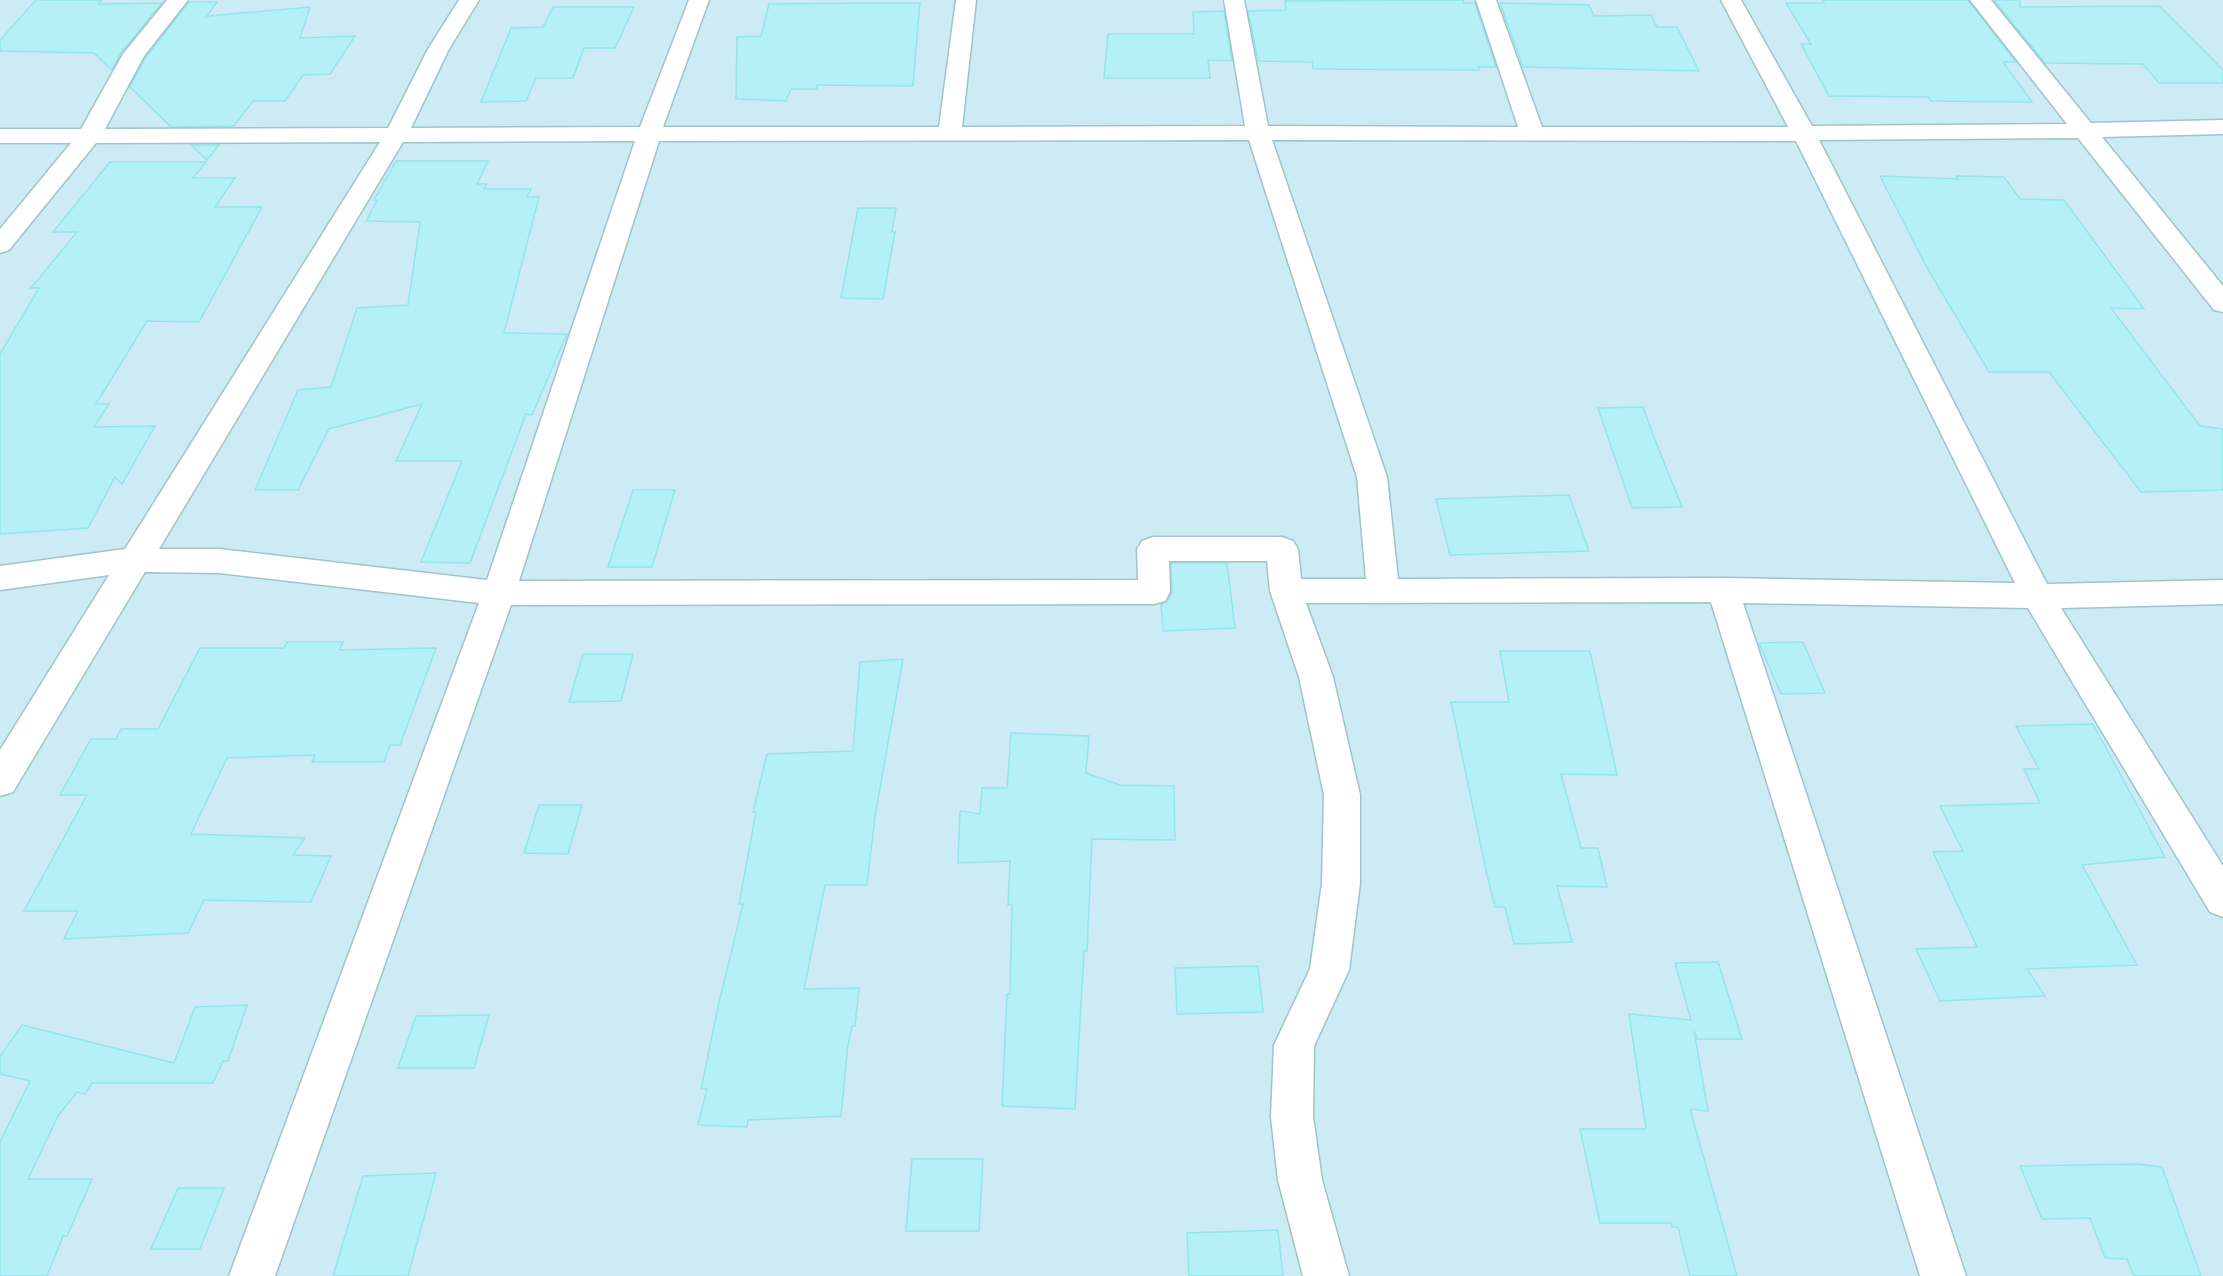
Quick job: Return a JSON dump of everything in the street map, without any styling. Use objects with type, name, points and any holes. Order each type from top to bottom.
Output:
[{"type":"street","points":[[0,245],[89,136],[134,54],[178,0]]},
{"type":"street","points":[[0,781],[133,560],[396,135],[429,64],[448,29],[469,0]]},
{"type":"street","points":[[252,1276],[499,593],[649,135],[699,0]]},
{"type":"street","points":[[950,134],[966,0]]},
{"type":"street","points":[[1234,0],[1258,133],[1325,342],[1372,477],[1383,591]]},
{"type":"street","points":[[1486,0],[1533,135]]},
{"type":"street","points":[[1731,0],[1803,132],[2037,596],[2223,900]]},
{"type":"street","points":[[1980,0],[2223,304]]},
{"type":"street","points":[[0,136],[1258,133],[1533,135],[2085,131],[2223,127]]},
{"type":"street","points":[[0,578],[133,560],[219,561],[499,593],[1154,591],[1153,549],[1282,549],[1286,591],[1316,677],[1342,795],[1341,883],[1329,970],[1294,1045],[1292,1117],[1300,1180],[1326,1276]]},
{"type":"street","points":[[1723,590],[1943,1276]]},
{"type":"street","points":[[1286,591],[1723,590],[2037,596],[2223,592]]},
{"type":"shaded area","points":[[0,0],[2223,0],[2223,1276],[0,1276]]},
{"type":"building","points":[[36,0],[102,0],[98,4],[162,3],[121,53],[112,70],[94,53],[0,51],[0,40]]},
{"type":"building","points":[[1463,0],[1464,3],[1475,3],[1496,67],[1478,67],[1479,70],[1313,69],[1312,62],[1258,61],[1248,11],[1286,10],[1285,1]]},
{"type":"building","points":[[1822,0],[1968,0],[2016,62],[2003,62],[2032,102],[1931,101],[1928,97],[1829,96],[1801,44],[1811,44],[1786,3],[1824,3]]},
{"type":"building","points":[[1994,0],[2020,0],[2020,7],[2159,6],[2223,70],[2223,83],[2159,83],[2143,64],[2045,63]]},
{"type":"building","points":[[189,2],[217,2],[207,16],[310,7],[300,38],[355,36],[330,74],[303,75],[285,101],[253,101],[234,126],[171,127],[130,87],[146,57]]},
{"type":"building","points":[[920,3],[913,86],[817,85],[817,89],[791,89],[786,101],[736,99],[737,37],[761,36],[769,4]]},
{"type":"building","points":[[1500,3],[1589,5],[1594,16],[1651,15],[1657,27],[1677,27],[1699,71],[1523,67]]},
{"type":"building","points":[[553,7],[634,7],[615,48],[584,48],[573,78],[536,78],[526,101],[481,102],[511,28],[543,27]]},
{"type":"building","points":[[1224,11],[1232,61],[1208,60],[1210,78],[1104,78],[1108,34],[1194,34],[1193,12]]},
{"type":"building","points":[[191,145],[219,145],[207,160]]},
{"type":"building","points":[[396,161],[488,161],[477,184],[487,184],[484,189],[531,189],[527,197],[539,197],[504,333],[567,334],[532,415],[526,414],[470,563],[421,562],[462,461],[396,461],[422,404],[329,429],[298,490],[255,490],[298,390],[331,387],[357,308],[408,305],[420,222],[366,221],[377,200],[374,200]]},
{"type":"building","points":[[110,162],[206,162],[193,178],[235,178],[215,207],[262,207],[199,322],[147,321],[96,404],[109,404],[94,427],[155,426],[122,484],[115,477],[88,528],[0,534],[0,354],[39,288],[31,288],[77,232],[53,232]]},
{"type":"building","points":[[1880,176],[1958,179],[1956,176],[2004,177],[2020,199],[2064,200],[2144,309],[2111,308],[2200,426],[2223,429],[2223,490],[2141,492],[2049,372],[1989,372],[1926,266]]},
{"type":"building","points":[[858,208],[896,208],[892,232],[895,232],[883,299],[841,298]]},
{"type":"building","points":[[1643,407],[1682,507],[1632,508],[1598,408]]},
{"type":"building","points":[[633,490],[675,490],[652,567],[608,567]]},
{"type":"building","points":[[1569,495],[1589,551],[1450,555],[1436,499]]},
{"type":"building","points":[[1171,563],[1227,563],[1235,628],[1163,631],[1161,605],[1167,602],[1172,593]]},
{"type":"building","points":[[287,642],[343,642],[339,650],[436,648],[400,745],[390,745],[384,762],[312,762],[315,755],[227,758],[191,834],[305,838],[293,855],[331,856],[311,902],[204,900],[188,933],[64,939],[78,911],[24,911],[87,795],[60,795],[91,739],[116,739],[121,729],[158,729],[200,648],[284,648]]},
{"type":"building","points":[[1803,642],[1825,693],[1781,694],[1759,643]]},
{"type":"building","points":[[1500,651],[1590,651],[1617,775],[1561,774],[1581,848],[1598,848],[1607,887],[1557,886],[1572,942],[1514,944],[1505,907],[1495,907],[1487,875],[1451,702],[1509,702]]},
{"type":"building","points":[[583,654],[633,654],[621,701],[569,702]]},
{"type":"building","points":[[903,659],[875,816],[867,885],[825,885],[804,989],[859,988],[855,1026],[852,1026],[848,1045],[841,1116],[748,1120],[747,1127],[698,1125],[707,1089],[701,1089],[743,904],[739,904],[756,812],[753,812],[767,754],[853,751],[860,662]]},
{"type":"building","points":[[2093,724],[2165,857],[2082,865],[2137,965],[2027,969],[2045,996],[1940,1001],[1916,949],[1977,947],[1933,852],[1963,851],[1940,806],[2040,803],[2024,769],[2039,769],[2016,726]]},
{"type":"building","points":[[1011,733],[1089,736],[1086,773],[1120,785],[1174,786],[1175,840],[1092,839],[1087,951],[1084,951],[1075,1109],[1002,1106],[1007,994],[1010,994],[1012,905],[1008,905],[1010,861],[958,863],[960,811],[980,814],[982,788],[1007,788]]},
{"type":"building","points":[[539,805],[582,805],[568,854],[524,853]]},
{"type":"building","points":[[1718,962],[1742,1039],[1697,1039],[1694,1031],[1708,1111],[1690,1109],[1737,1276],[1690,1276],[1678,1227],[1672,1227],[1671,1223],[1600,1223],[1580,1129],[1646,1129],[1629,1014],[1691,1020],[1675,963]]},
{"type":"building","points":[[1258,966],[1263,1012],[1177,1014],[1175,968]]},
{"type":"building","points":[[247,1005],[228,1061],[223,1061],[213,1083],[92,1083],[85,1094],[77,1092],[58,1116],[28,1179],[92,1179],[67,1236],[63,1236],[47,1276],[0,1276],[0,1142],[30,1081],[0,1074],[0,1056],[22,1025],[174,1063],[195,1007]]},
{"type":"building","points":[[489,1015],[474,1068],[398,1068],[416,1016]]},
{"type":"building","points":[[912,1159],[983,1159],[979,1231],[906,1231]]},
{"type":"building","points":[[2138,1164],[2162,1167],[2201,1276],[2134,1276],[2127,1259],[2105,1258],[2090,1218],[2042,1219],[2020,1166]]},
{"type":"building","points":[[436,1173],[408,1276],[333,1276],[363,1176]]},
{"type":"building","points":[[178,1188],[224,1188],[200,1249],[151,1249]]},
{"type":"building","points":[[1278,1230],[1283,1276],[1189,1276],[1187,1233]]}]
